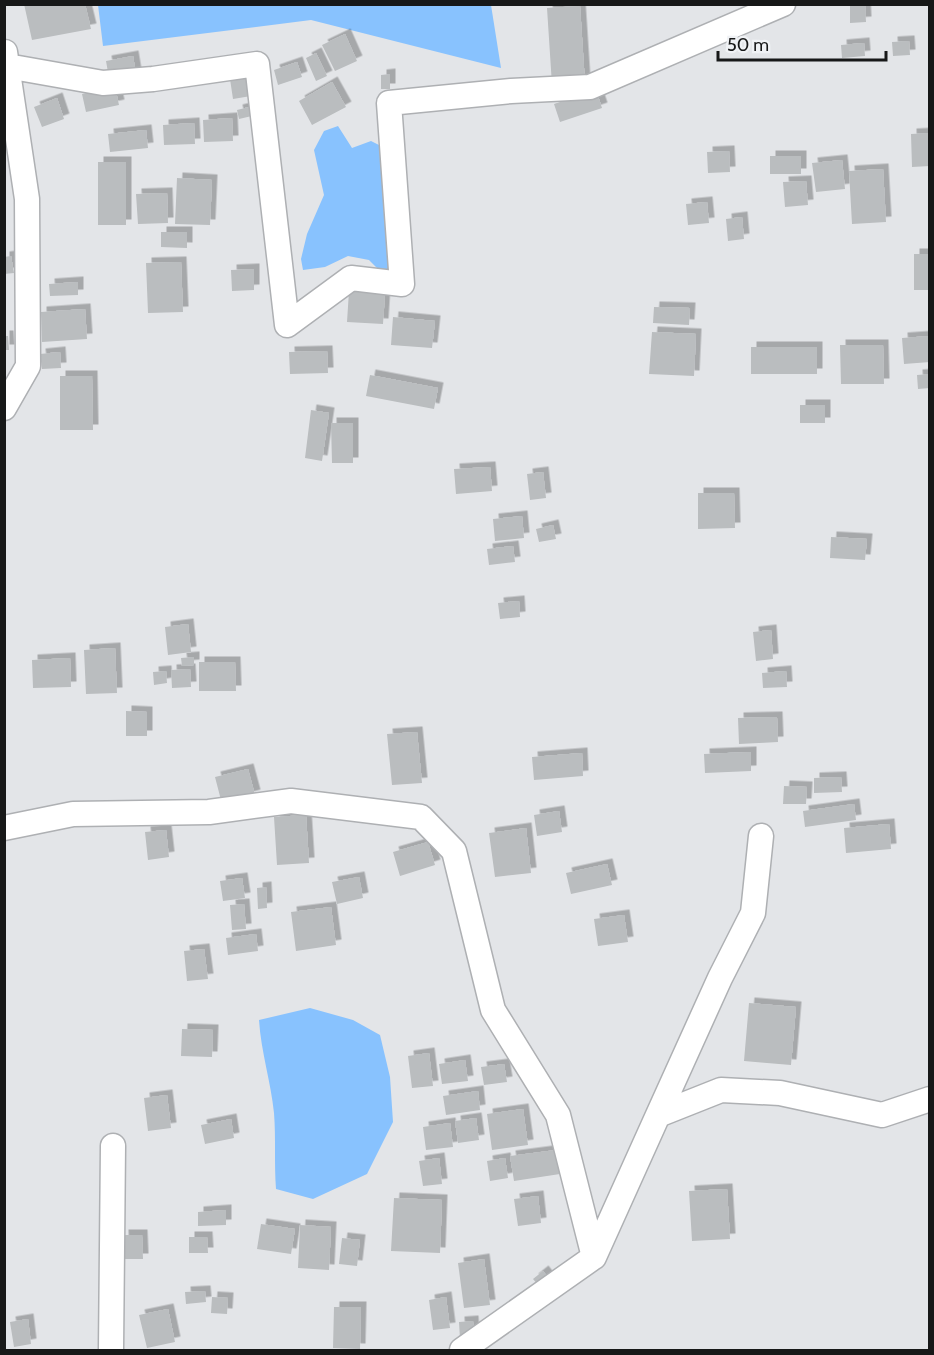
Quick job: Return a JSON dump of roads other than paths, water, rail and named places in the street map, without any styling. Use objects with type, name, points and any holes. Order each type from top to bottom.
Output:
[{"type":"street","points":[[4,408],[28,366],[27,199],[6,58],[103,83],[153,79],[257,64],[286,325],[351,278],[402,284],[389,103],[511,91],[590,87],[783,4]]},
{"type":"street","points":[[4,828],[73,814],[209,812],[291,801],[421,817],[454,851],[492,1010],[558,1115],[594,1257]]},
{"type":"street","points":[[477,1346],[594,1257],[720,978],[753,913],[761,836]]},
{"type":"street","points":[[658,1115],[721,1090],[780,1093],[882,1115],[930,1099]]},
{"type":"street","points":[[111,1350],[113,1146]]},
{"type":"water","points":[[98,5],[491,5],[501,68],[311,20],[103,46]]},
{"type":"water","points":[[338,126],[352,148],[371,141],[385,148],[397,259],[384,275],[369,260],[348,256],[325,267],[303,270],[301,259],[307,234],[324,195],[314,150],[324,131]]},
{"type":"water","points":[[310,1008],[353,1020],[380,1035],[390,1077],[393,1122],[367,1174],[313,1199],[276,1189],[274,1113],[259,1020]]}]
